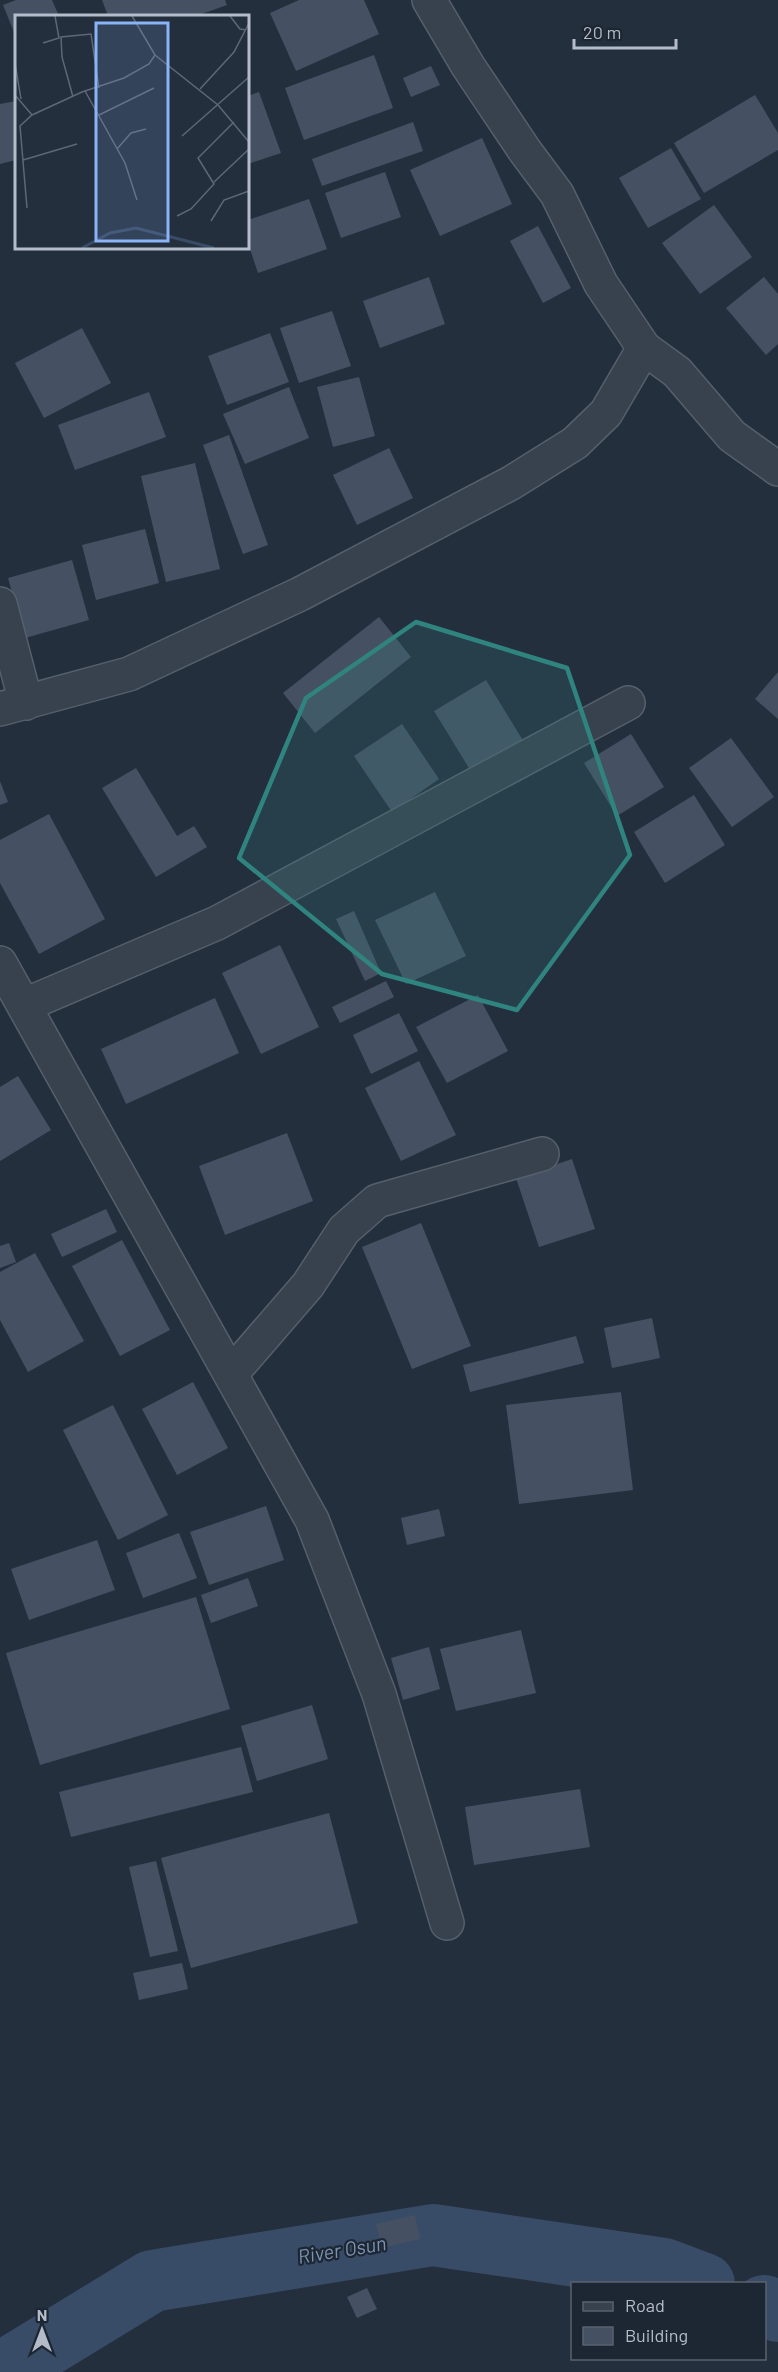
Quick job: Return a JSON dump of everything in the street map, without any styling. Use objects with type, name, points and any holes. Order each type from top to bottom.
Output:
[{"type":"street","points":[[429,0],[468,66],[557,194],[601,284],[644,348],[677,372],[732,436],[778,469]]},
{"type":"street","points":[[0,604],[13,706],[129,674],[300,594],[511,483],[575,443],[606,413],[644,348]]},
{"type":"street","points":[[25,1005],[217,923],[628,703]]},
{"type":"street","points":[[0,963],[312,1520],[379,1694],[447,1923]]},
{"type":"street","points":[[231,1374],[308,1285],[344,1230],[378,1202],[542,1154]]},
{"type":"highlighted area","points":[[416,622],[567,668],[630,855],[517,1010],[382,974],[239,858],[306,698]]},
{"type":"building","points":[[16,0],[52,0],[59,15],[15,15],[15,35],[3,5]]},
{"type":"building","points":[[102,0],[225,0],[227,5],[199,15],[108,15]]},
{"type":"building","points":[[299,0],[364,0],[379,34],[296,71],[270,13]]},
{"type":"building","points":[[374,55],[393,108],[304,140],[285,88]]},
{"type":"building","points":[[431,66],[440,85],[411,97],[403,78]]},
{"type":"building","points":[[259,92],[281,153],[249,164],[249,96]]},
{"type":"building","points":[[755,95],[778,133],[778,150],[704,193],[674,143]]},
{"type":"building","points":[[15,101],[15,160],[0,164],[0,104]]},
{"type":"building","points":[[413,122],[423,151],[322,186],[312,159]]},
{"type":"building","points":[[482,138],[512,204],[440,236],[410,170]]},
{"type":"building","points":[[671,148],[701,199],[648,228],[619,178]]},
{"type":"building","points":[[385,172],[401,217],[341,238],[325,193]]},
{"type":"building","points":[[309,199],[327,249],[258,273],[249,246],[249,220]]},
{"type":"building","points":[[714,205],[752,257],[700,294],[662,243]]},
{"type":"building","points":[[538,226],[571,288],[543,303],[510,241]]},
{"type":"building","points":[[429,277],[445,324],[380,348],[363,301]]},
{"type":"building","points":[[764,277],[778,294],[778,344],[766,355],[726,308]]},
{"type":"building","points":[[332,311],[351,366],[299,383],[280,328]]},
{"type":"building","points":[[82,328],[111,383],[44,418],[15,363]]},
{"type":"building","points":[[270,333],[289,382],[227,405],[208,356]]},
{"type":"building","points":[[359,377],[375,436],[333,447],[317,387]]},
{"type":"building","points":[[289,387],[309,438],[245,464],[223,414]]},
{"type":"building","points":[[149,392],[166,437],[75,470],[58,425]]},
{"type":"building","points":[[229,435],[268,545],[243,554],[203,445]]},
{"type":"building","points":[[389,448],[413,498],[357,525],[333,475]]},
{"type":"building","points":[[195,463],[220,569],[166,582],[141,476]]},
{"type":"building","points":[[145,529],[159,583],[96,600],[82,545]]},
{"type":"building","points":[[72,560],[89,620],[25,638],[8,578]]},
{"type":"building","points":[[379,617],[411,657],[315,733],[283,693]]},
{"type":"building","points":[[778,672],[778,719],[755,699]]},
{"type":"building","points":[[486,680],[524,742],[472,773],[434,711]]},
{"type":"building","points":[[402,724],[439,779],[392,812],[354,756]]},
{"type":"building","points":[[631,734],[664,787],[617,816],[584,763]]},
{"type":"building","points":[[731,738],[774,797],[732,827],[689,768]]},
{"type":"building","points":[[136,768],[177,836],[194,826],[207,847],[156,877],[102,788]]},
{"type":"building","points":[[0,781],[8,802],[0,805]]},
{"type":"building","points":[[694,795],[725,845],[665,883],[634,832]]},
{"type":"building","points":[[49,814],[105,919],[39,954],[0,883],[0,840]]},
{"type":"building","points":[[435,892],[466,956],[406,984],[375,920]]},
{"type":"building","points":[[354,911],[381,973],[365,981],[336,919]]},
{"type":"building","points":[[280,945],[319,1027],[261,1054],[222,973]]},
{"type":"building","points":[[386,981],[394,997],[340,1023],[332,1007]]},
{"type":"building","points":[[478,995],[508,1051],[447,1083],[416,1027]]},
{"type":"building","points":[[215,998],[239,1053],[126,1104],[101,1049]]},
{"type":"building","points":[[399,1013],[418,1051],[371,1074],[353,1035]]},
{"type":"building","points":[[419,1061],[456,1135],[401,1161],[365,1088]]},
{"type":"building","points":[[18,1076],[51,1130],[0,1161],[0,1087]]},
{"type":"building","points":[[287,1133],[313,1201],[225,1235],[199,1166]]},
{"type":"building","points":[[572,1159],[595,1229],[539,1247],[516,1178]]},
{"type":"building","points":[[106,1209],[117,1232],[62,1257],[51,1234]]},
{"type":"building","points":[[421,1223],[471,1346],[412,1369],[362,1247]]},
{"type":"building","points":[[122,1240],[170,1330],[120,1356],[72,1266]]},
{"type":"building","points":[[9,1243],[16,1262],[0,1268],[0,1246]]},
{"type":"building","points":[[35,1253],[84,1341],[28,1372],[0,1320],[0,1272]]},
{"type":"building","points":[[652,1318],[660,1358],[612,1368],[604,1328]]},
{"type":"building","points":[[576,1336],[584,1363],[470,1392],[463,1365]]},
{"type":"building","points":[[193,1382],[228,1448],[177,1475],[142,1409]]},
{"type":"building","points":[[621,1392],[633,1490],[519,1504],[506,1405]]},
{"type":"building","points":[[113,1405],[168,1515],[118,1540],[63,1430]]},
{"type":"building","points":[[266,1506],[284,1560],[209,1585],[190,1532]]},
{"type":"building","points":[[439,1509],[445,1536],[407,1545],[401,1518]]},
{"type":"building","points":[[179,1533],[197,1578],[143,1598],[126,1553]]},
{"type":"building","points":[[97,1540],[115,1590],[29,1620],[11,1569]]},
{"type":"building","points":[[248,1578],[258,1606],[211,1623],[201,1595]]},
{"type":"building","points":[[196,1597],[230,1709],[40,1765],[6,1653]]},
{"type":"building","points":[[521,1630],[536,1693],[456,1711],[440,1649]]},
{"type":"building","points":[[429,1647],[440,1689],[403,1700],[391,1658]]},
{"type":"building","points":[[312,1705],[328,1759],[257,1781],[241,1726]]},
{"type":"building","points":[[241,1747],[253,1792],[71,1837],[59,1792]]},
{"type":"building","points":[[580,1789],[590,1847],[474,1865],[465,1807]]},
{"type":"building","points":[[329,1813],[358,1923],[191,1968],[161,1858]]},
{"type":"building","points":[[156,1861],[178,1951],[150,1957],[129,1867]]},
{"type":"building","points":[[182,1963],[188,1989],[139,2000],[133,1973]]},
{"type":"building","points":[[415,2215],[420,2239],[382,2248],[376,2224]]},
{"type":"building","points":[[367,2288],[377,2309],[357,2318],[347,2297]]},
{"type":"waterway","name":"River Osun","points":[[3,2372],[152,2281],[433,2235],[664,2269],[699,2282]]},
{"type":"waterway","name":"River Osun","points":[[766,2307],[778,2311]]}]
